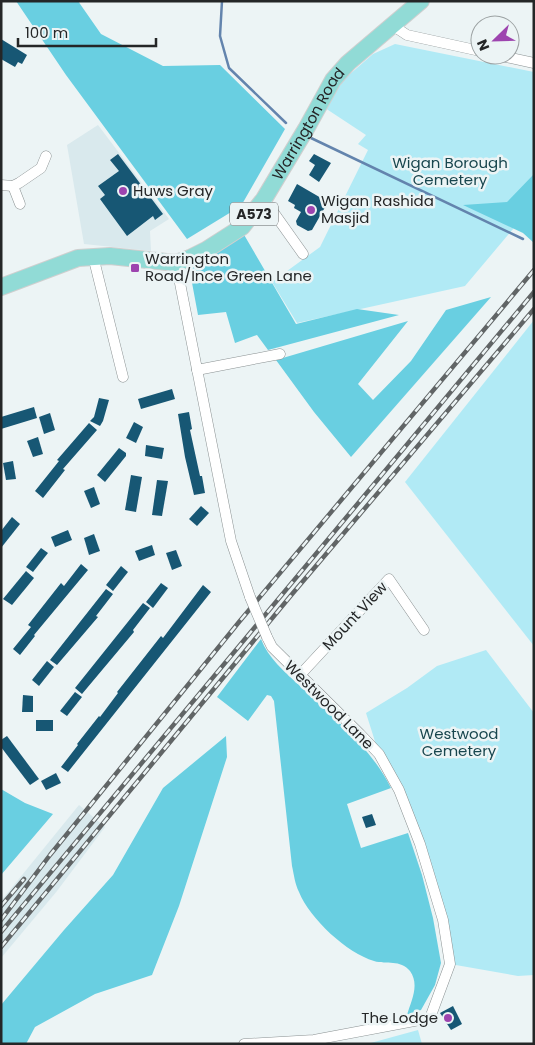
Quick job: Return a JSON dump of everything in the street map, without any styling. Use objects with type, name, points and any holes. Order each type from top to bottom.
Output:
[{"type":"main road","name":"Warrington Road","points":[[1,287],[78,258],[93,256],[176,262],[190,258],[242,227],[264,200],[306,130],[333,80],[348,63],[421,1]]},
{"type":"street","points":[[392,25],[407,36],[470,49]]},
{"type":"street","points":[[520,60],[534,63]]},
{"type":"street","points":[[1,185],[14,186],[41,168],[46,156]]},
{"type":"street","points":[[14,186],[20,204]]},
{"type":"street","points":[[264,200],[303,254]]},
{"type":"street","points":[[93,256],[123,377]]},
{"type":"street","name":"Westwood Lane","points":[[176,262],[231,541],[250,597],[272,647],[379,754],[399,790],[420,844],[443,920],[450,964],[430,1018],[314,1040],[244,1044]]},
{"type":"street","points":[[197,370],[280,354]]},
{"type":"street","name":"Mount View","points":[[300,675],[389,579],[424,630]]},
{"type":"shaded area","points":[[16,1],[78,1],[101,34],[163,66],[220,65],[285,129],[241,206],[187,239],[66,75]]},
{"type":"shaded area","points":[[98,125],[169,219],[150,231],[151,251],[84,244],[67,145]]},
{"type":"shaded area","points":[[534,174],[534,243],[523,233],[463,205],[507,202]]},
{"type":"shaded area","points":[[243,233],[296,324],[357,309],[399,315],[268,350],[257,335],[235,343],[226,312],[198,315],[190,272],[201,257]]},
{"type":"shaded area","points":[[491,297],[351,457],[314,412],[276,360],[408,321],[358,384],[373,400],[411,361],[446,310]]},
{"type":"shaded area","points":[[261,639],[268,652],[278,664],[362,746],[383,773],[391,788],[347,804],[361,848],[408,833],[422,875],[433,918],[441,963],[435,985],[421,1010],[407,1015],[412,999],[414,982],[413,976],[406,967],[393,963],[374,961],[352,951],[320,924],[304,902],[298,889],[292,866],[274,701],[271,696],[267,695],[248,721],[217,697]]},
{"type":"shaded area","points":[[226,736],[227,757],[179,906],[152,975],[95,994],[35,1027],[26,1044],[1,1044],[1,1005],[113,875],[163,788]]},
{"type":"shaded area","points":[[1,789],[25,803],[53,814],[1,875]]},
{"type":"shaded area","points":[[79,805],[105,827],[57,891],[1,958],[1,901]]},
{"type":"green space","name":"Wigan Borough Cemetery","points":[[395,44],[470,59],[470,65],[499,65],[534,72],[534,204],[465,286],[297,323],[272,282],[320,247],[368,150],[358,144],[366,135],[325,108],[342,81],[373,54]]},
{"type":"green space","points":[[534,320],[534,646],[405,482]]},
{"type":"green space","name":"Westwood Cemetery","points":[[486,650],[534,713],[534,975],[518,976],[450,964],[420,844],[379,754],[366,713],[407,688],[437,666]]},
{"type":"green space","points":[[418,1030],[422,1044],[367,1044]]},
{"type":"building","points":[[1,39],[27,55],[22,64],[18,62],[15,67],[1,59]]},
{"type":"building","name":"Huws Gray","points":[[118,154],[163,214],[155,220],[153,216],[127,236],[100,199],[105,195],[98,186],[119,171],[110,160]]},
{"type":"building","points":[[314,154],[331,163],[319,182],[309,175],[315,165],[309,161]]},
{"type":"building","name":"Wigan Rashida Masjid","points":[[297,184],[328,202],[312,230],[308,231],[297,225],[296,221],[301,212],[288,201]]},
{"type":"building","points":[[172,389],[175,399],[141,409],[138,399]]},
{"type":"building","points":[[99,398],[109,400],[100,426],[90,421],[94,417]]},
{"type":"building","points":[[34,407],[37,418],[1,429],[1,417]]},
{"type":"building","points":[[189,412],[192,429],[190,430],[205,493],[194,495],[178,414]]},
{"type":"building","points":[[50,413],[55,430],[44,434],[39,417]]},
{"type":"building","points":[[134,422],[143,427],[136,443],[126,438]]},
{"type":"building","points":[[89,423],[97,430],[63,469],[65,470],[43,498],[35,491],[59,461],[57,460]]},
{"type":"building","points":[[38,437],[43,454],[33,457],[27,441]]},
{"type":"building","points":[[146,445],[164,448],[162,459],[145,456]]},
{"type":"building","points":[[119,448],[126,453],[126,456],[105,482],[97,475]]},
{"type":"building","points":[[13,461],[16,479],[6,480],[3,463]]},
{"type":"building","points":[[131,475],[142,477],[136,512],[125,510]]},
{"type":"building","points":[[157,480],[168,481],[162,516],[152,515]]},
{"type":"building","points":[[94,487],[100,504],[91,508],[84,491]]},
{"type":"building","points":[[201,506],[209,513],[197,526],[189,519]]},
{"type":"building","points":[[12,517],[20,524],[1,548],[1,531]]},
{"type":"building","points":[[68,530],[72,540],[55,547],[51,537]]},
{"type":"building","points":[[94,534],[100,551],[89,555],[84,538]]},
{"type":"building","points":[[152,545],[155,555],[139,561],[135,551]]},
{"type":"building","points":[[41,548],[48,553],[33,572],[26,567]]},
{"type":"building","points":[[176,550],[182,566],[172,570],[166,553]]},
{"type":"building","points":[[81,564],[88,570],[34,635],[20,655],[13,649],[31,627],[28,625],[61,583],[64,586]]},
{"type":"building","points":[[121,566],[128,572],[113,591],[106,585]]},
{"type":"building","points":[[26,571],[34,578],[12,605],[3,599]]},
{"type":"building","points":[[161,583],[168,588],[153,608],[146,602]]},
{"type":"building","points":[[203,585],[211,592],[68,772],[61,767],[117,692],[161,636],[163,638]]},
{"type":"building","points":[[106,589],[113,594],[96,616],[98,617],[57,665],[50,660]]},
{"type":"building","points":[[143,603],[150,608],[133,630],[134,632],[82,694],[75,688]]},
{"type":"building","points":[[47,661],[54,667],[39,686],[32,680]]},
{"type":"building","points":[[75,692],[82,697],[67,716],[60,711]]},
{"type":"building","points":[[23,695],[33,696],[33,712],[22,712]]},
{"type":"building","points":[[36,720],[53,720],[53,731],[36,731]]},
{"type":"building","points":[[7,736],[39,779],[30,785],[1,747],[1,740]]},
{"type":"building","points":[[56,773],[61,783],[46,790],[41,781]]},
{"type":"building","points":[[372,814],[376,825],[366,828],[362,817]]},
{"type":"building","name":"The Lodge","points":[[453,1006],[462,1024],[451,1030],[440,1013]]},
{"type":"waterway","points":[[222,1],[220,36],[229,68],[286,123]]},
{"type":"waterway","points":[[311,138],[523,239]]},
{"type":"railway","points":[[1,920],[50,855],[239,622],[534,270]]},
{"type":"railway","points":[[1,932],[534,292]]},
{"type":"railway","points":[[1,947],[293,593],[534,309]]},
{"type":"railway","points":[[1,906],[24,879]]},
{"type":"place","name":"Huws Gray","points":[[123,191]]},
{"type":"place","name":"Wigan Rashida Masjid","points":[[311,210]]},
{"type":"place","name":"Warrington Road/Ince Green Lane","points":[[135,268]]},
{"type":"place","name":"The Lodge","points":[[448,1018]]}]
